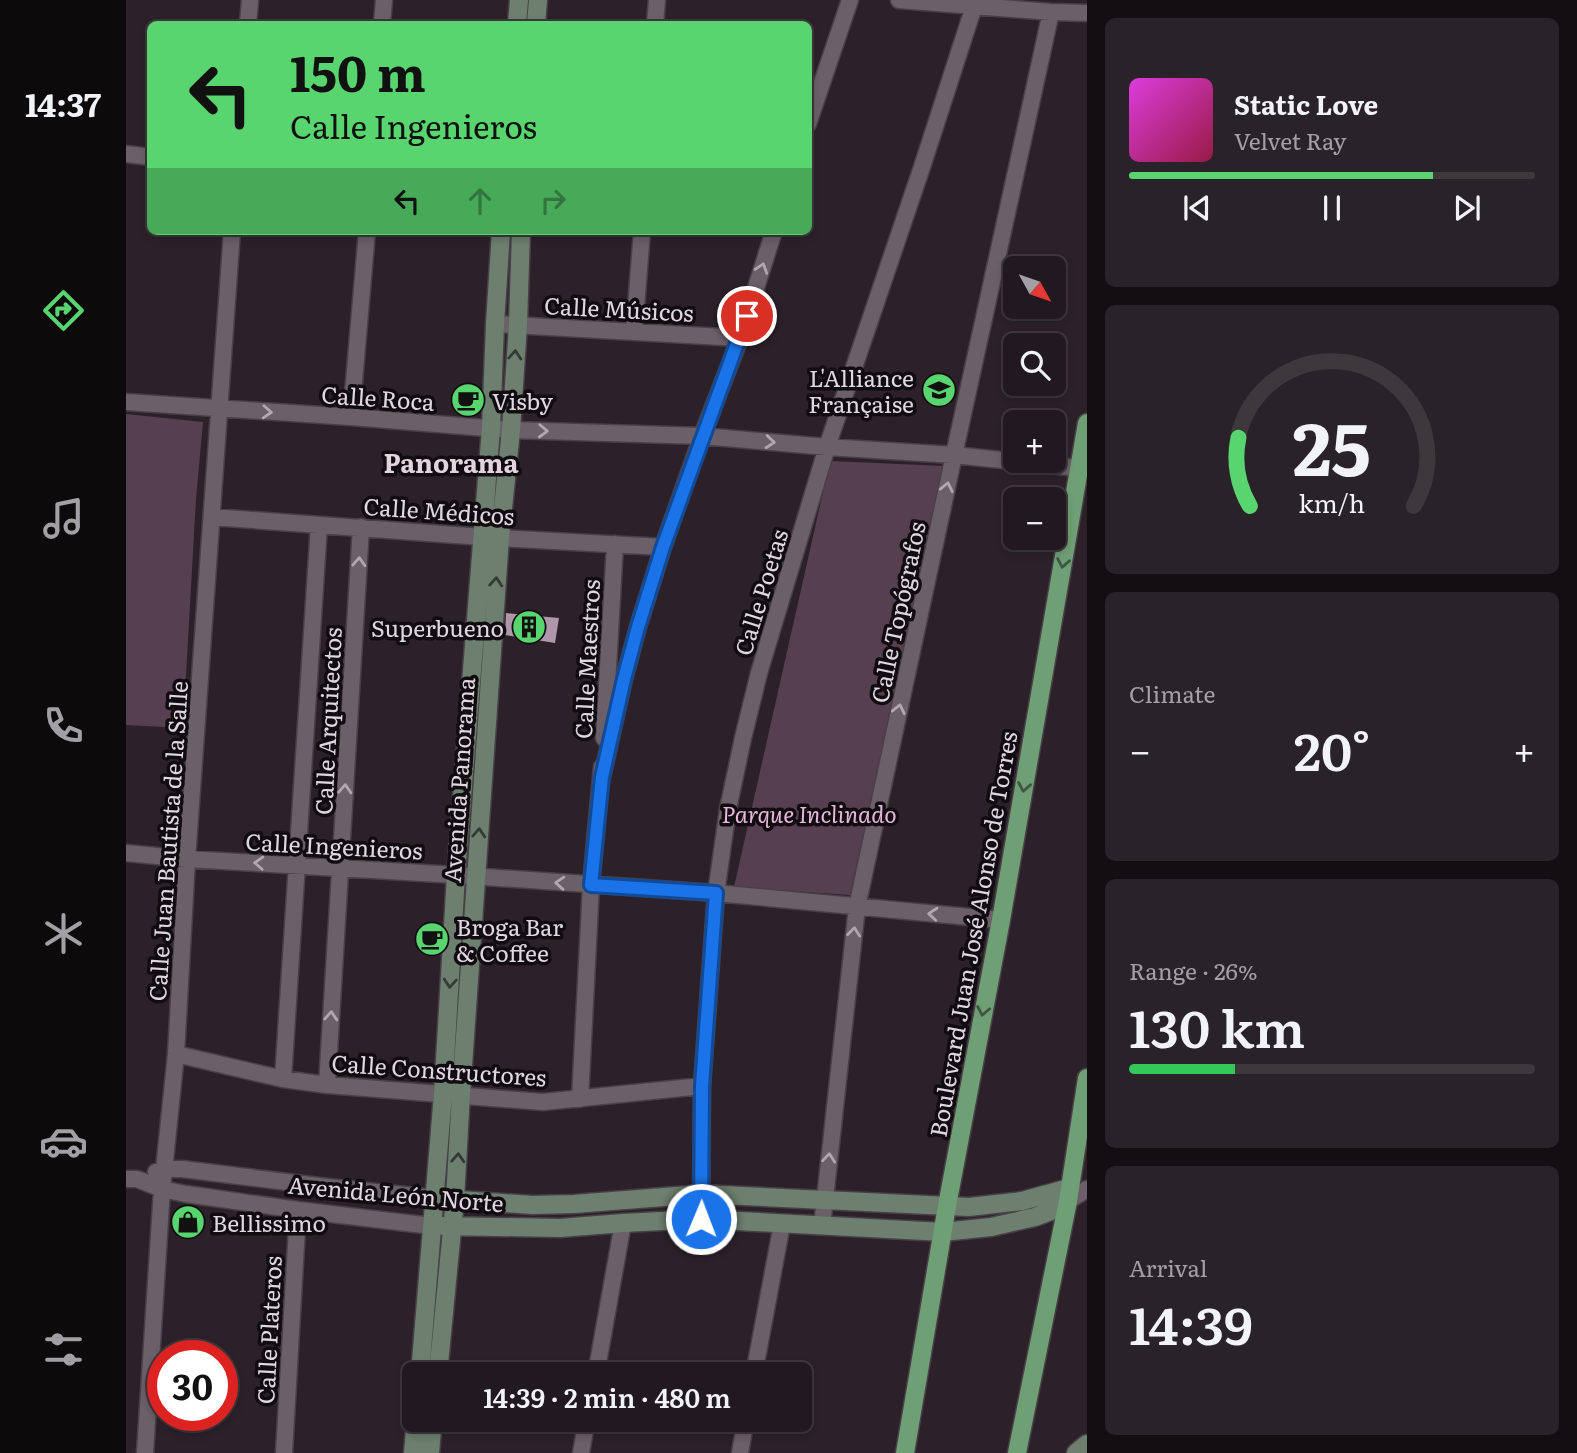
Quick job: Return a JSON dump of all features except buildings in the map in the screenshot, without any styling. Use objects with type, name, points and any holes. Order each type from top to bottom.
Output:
[{"type":"main road","name":"Boulevard Juan José Alonso de Torres","points":[[905,1453],[947,1206],[1082,478],[1087,423]]},
{"type":"main road","points":[[1017,1453],[1078,1191],[1087,1078]]},
{"type":"street","points":[[248,21],[250,0]]},
{"type":"street","points":[[382,21],[384,0]]},
{"type":"street","points":[[517,21],[519,0]]},
{"type":"street","points":[[536,21],[538,0]]},
{"type":"street","points":[[656,21],[657,0]]},
{"type":"street","points":[[812,104],[850,0]]},
{"type":"street","points":[[899,0],[976,3],[1051,12],[1087,13]]},
{"type":"street","name":"Calle Poetas","points":[[701,1219],[702,1086],[716,893],[728,810],[759,673],[827,447],[976,3]]},
{"type":"street","name":"Calle Topógrafos","points":[[822,1226],[857,907],[1051,12]]},
{"type":"street","points":[[126,154],[147,157]]},
{"type":"street","name":"Calle Juan Bautista de la Salle","points":[[145,1453],[162,1189],[176,1054],[187,859],[232,235]]},
{"type":"street","points":[[351,417],[367,235]]},
{"type":"street","name":"Avenida Panorama","points":[[421,1362],[434,1198],[452,1094],[476,877],[491,537],[495,324],[501,235]]},
{"type":"street","name":"Avenida Panorama","points":[[439,1362],[456,1199],[452,1094],[456,875],[491,537],[510,430],[518,325],[521,235]]},
{"type":"street","points":[[634,332],[642,235]]},
{"type":"street","name":"Calle Maestros","points":[[602,777],[624,679],[663,547],[740,338],[773,235]]},
{"type":"street","name":"Calle Músicos","points":[[495,324],[740,338]]},
{"type":"street","name":"Calle Roca","points":[[126,402],[510,430],[702,436],[954,455],[1082,478]]},
{"type":"street","name":"Calle Médicos","points":[[212,517],[663,547]]},
{"type":"street","name":"Calle Arquitectos","points":[[283,1079],[319,526]]},
{"type":"street","name":"Calle Arquitectos","points":[[327,1084],[361,527]]},
{"type":"street","name":"Calle Maestros","points":[[580,1099],[591,885],[602,777],[615,544]]},
{"type":"street","name":"Calle Ingenieros","points":[[126,853],[716,893],[1001,920]]},
{"type":"street","name":"Calle Constructores","points":[[176,1054],[283,1079],[543,1102],[702,1086]]},
{"type":"street","name":"Avenida León Norte","points":[[132,1179],[164,1169],[182,1169],[327,1187],[532,1205],[702,1194],[970,1207],[1022,1202],[1078,1191]]},
{"type":"street","name":"Avenida León Norte","points":[[132,1179],[186,1194],[432,1226],[559,1228],[701,1219],[943,1232],[968,1231],[1035,1217],[1056,1209],[1078,1191]]},
{"type":"street","points":[[968,1231],[970,1207]]},
{"type":"street","name":"Calle Plateros","points":[[284,1453],[298,1210]]},
{"type":"street","points":[[598,1362],[623,1223]]},
{"type":"street","points":[[756,1362],[782,1224]]},
{"type":"street","points":[[413,1453],[415,1432]]},
{"type":"street","points":[[430,1453],[432,1432]]},
{"type":"street","points":[[581,1453],[585,1432]]},
{"type":"street","points":[[740,1453],[744,1432]]},
{"type":"street","points":[[1076,1453],[1087,1444]]},
{"type":"green space","points":[[126,414],[203,422],[183,728],[126,725]]},
{"type":"green space","name":"Parque Inclinado","points":[[830,461],[944,466],[850,895],[734,887]]},
{"type":"place","name":"L'Alliance Française","points":[[939,390]]},
{"type":"place","name":"Visby","points":[[468,400]]},
{"type":"place","name":"Superbueno","points":[[529,627]]},
{"type":"place","name":"Broga Bar & Coffee","points":[[432,939]]},
{"type":"place","name":"Bellissimo","points":[[188,1222]]},
{"type":"district","name":"Panorama","points":[[451,461]]},
{"type":"route","points":[[701,1219],[702,1086],[716,893],[591,885],[602,777],[638,627],[663,547],[747,316]]}]
